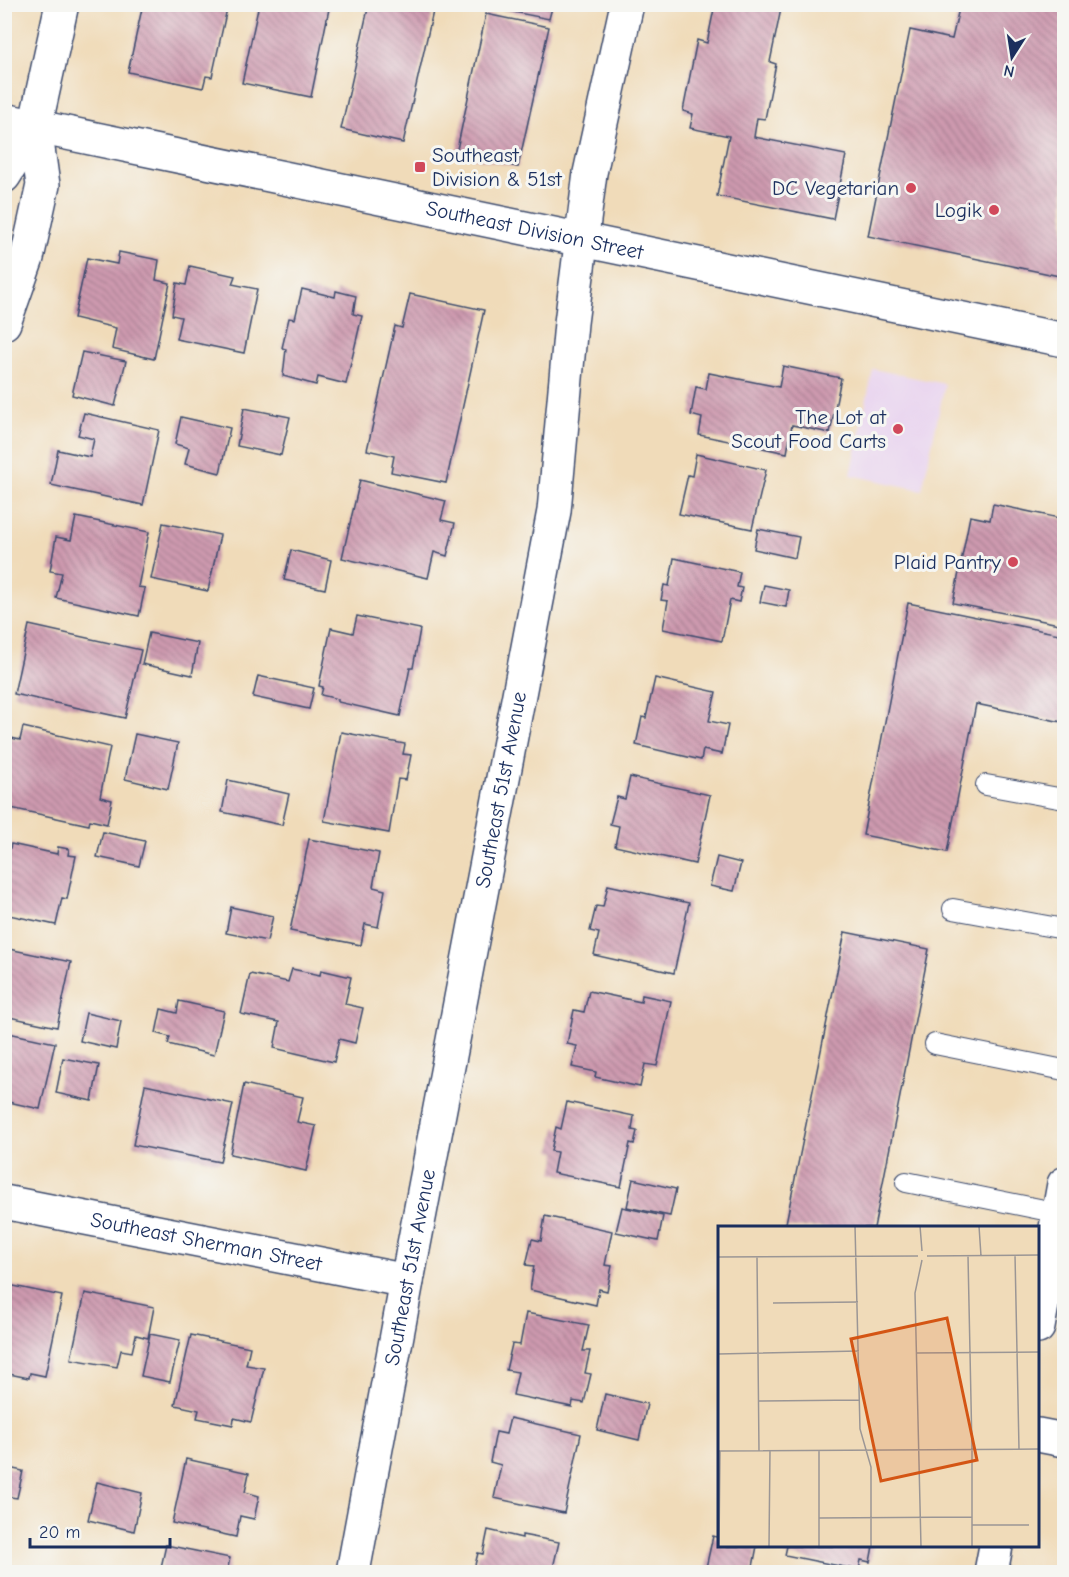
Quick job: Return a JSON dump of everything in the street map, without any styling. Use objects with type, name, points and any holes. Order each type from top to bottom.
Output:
[{"type":"street","points":[[4,176],[62,4]]},
{"type":"street","name":"Southeast 51st Avenue","points":[[353,1572],[554,511],[571,323],[590,173],[627,4]]},
{"type":"street","points":[[4,323],[27,258],[43,185],[20,124]]},
{"type":"street","name":"Southeast Division Street","points":[[20,124],[1065,340]]},
{"type":"street","points":[[1039,1322],[1062,1199]]},
{"type":"street","name":"Southeast Sherman Street","points":[[4,1202],[407,1281]]},
{"type":"street","points":[[1039,1435],[1065,1440]]},
{"type":"street","points":[[991,1572],[996,1547]]},
{"type":"lane","points":[[986,785],[1065,799]]},
{"type":"lane","points":[[953,909],[1065,929]]},
{"type":"lane","points":[[935,1044],[1065,1070]]},
{"type":"lane","points":[[906,1182],[1062,1199]]},
{"type":"shaded area","name":"The Lot at Scout Food Carts","points":[[873,369],[945,384],[922,490],[851,475]]},
{"type":"building","points":[[143,4],[228,4],[212,77],[206,76],[203,88],[128,72]]},
{"type":"building","points":[[259,4],[330,4],[311,97],[242,83]]},
{"type":"building","points":[[369,4],[423,4],[434,7],[403,143],[341,129]]},
{"type":"building","points":[[504,4],[553,4],[549,19],[503,10]]},
{"type":"building","points":[[715,4],[782,4],[770,62],[776,64],[765,119],[757,118],[754,137],[846,155],[833,219],[717,196],[729,136],[690,128],[693,114],[683,111],[697,40],[707,43]]},
{"type":"building","points":[[960,4],[1064,4],[1064,277],[868,236],[910,30],[952,39]]},
{"type":"building","points":[[486,14],[549,27],[518,167],[456,154]]},
{"type":"building","points":[[119,252],[159,260],[156,280],[170,283],[154,359],[112,349],[116,328],[74,318],[87,258],[117,264]]},
{"type":"building","points":[[190,266],[235,276],[232,284],[257,289],[244,353],[176,339],[181,317],[172,315],[177,283],[186,285]]},
{"type":"building","points":[[302,289],[335,297],[336,291],[356,296],[353,314],[362,316],[346,384],[318,377],[316,385],[283,376],[286,349],[282,348],[289,318],[295,319]]},
{"type":"building","points":[[410,294],[484,310],[446,483],[391,472],[394,456],[367,450],[395,326],[402,328]]},
{"type":"building","points":[[82,352],[126,361],[115,406],[72,395]]},
{"type":"building","points":[[783,366],[841,378],[830,433],[792,425],[787,453],[699,435],[702,418],[691,415],[696,387],[706,389],[709,373],[779,387]]},
{"type":"building","points":[[244,408],[290,417],[281,455],[237,446]]},
{"type":"building","points":[[84,413],[159,430],[143,505],[51,485],[58,450],[90,457],[94,439],[78,435]]},
{"type":"building","points":[[181,417],[230,428],[220,473],[185,464],[189,448],[175,444]]},
{"type":"building","points":[[696,454],[766,470],[752,529],[679,514],[688,475],[692,476]]},
{"type":"building","points":[[360,480],[446,501],[441,520],[455,523],[447,556],[434,552],[428,578],[342,558]]},
{"type":"building","name":"Plaid Pantry","points":[[993,504],[1064,519],[1064,625],[953,603],[970,516],[990,520]]},
{"type":"building","points":[[76,517],[149,532],[138,587],[145,588],[139,616],[56,598],[62,573],[50,571],[56,537],[71,540]]},
{"type":"building","points":[[163,523],[220,535],[208,591],[151,579]]},
{"type":"building","points":[[758,529],[799,537],[795,558],[754,549]]},
{"type":"building","points":[[291,550],[331,560],[325,589],[284,580]]},
{"type":"building","points":[[674,558],[740,572],[737,587],[742,588],[739,602],[730,600],[722,641],[663,629],[668,601],[661,600],[664,585],[669,586]]},
{"type":"building","points":[[764,585],[789,590],[786,607],[760,602]]},
{"type":"building","points":[[908,603],[1064,635],[1062,722],[976,704],[947,852],[863,835]]},
{"type":"building","points":[[357,616],[420,629],[413,668],[410,668],[400,716],[338,702],[338,699],[321,695],[323,687],[319,686],[331,628],[353,633]]},
{"type":"building","points":[[29,625],[141,650],[125,718],[14,694]]},
{"type":"building","points":[[149,633],[198,643],[192,675],[142,664]]},
{"type":"building","points":[[258,676],[314,688],[309,709],[253,697]]},
{"type":"building","points":[[655,678],[716,692],[709,721],[728,725],[722,754],[703,750],[701,760],[636,745],[642,717],[646,718]]},
{"type":"building","points":[[23,727],[110,747],[100,797],[112,800],[107,824],[90,820],[89,825],[6,807],[8,794],[4,793],[4,746],[7,737],[20,740]]},
{"type":"building","points":[[341,732],[405,744],[403,754],[411,755],[406,780],[398,779],[389,833],[324,821]]},
{"type":"building","points":[[135,734],[178,743],[168,789],[125,779]]},
{"type":"building","points":[[630,777],[710,795],[695,864],[615,846],[619,826],[610,824],[617,797],[625,799]]},
{"type":"building","points":[[228,780],[289,794],[282,825],[222,812]]},
{"type":"building","points":[[103,832],[145,841],[139,866],[97,857]]},
{"type":"building","points":[[309,839],[379,853],[373,887],[385,890],[378,927],[365,924],[361,945],[290,931]]},
{"type":"building","points":[[11,844],[57,854],[58,847],[69,849],[68,855],[76,856],[67,899],[62,898],[56,925],[4,914],[4,870]]},
{"type":"building","points":[[717,857],[741,863],[734,891],[710,886]]},
{"type":"building","points":[[608,885],[689,903],[674,973],[594,955],[599,933],[590,931],[596,906],[603,907]]},
{"type":"building","points":[[231,907],[273,916],[267,941],[226,933]]},
{"type":"building","points":[[845,932],[929,949],[874,1226],[785,1226]]},
{"type":"building","points":[[4,948],[71,962],[57,1027],[4,1016]]},
{"type":"building","points":[[292,969],[320,975],[321,970],[351,977],[345,1004],[363,1008],[355,1043],[339,1039],[334,1062],[274,1048],[279,1022],[241,1014],[250,974],[288,982]]},
{"type":"building","points":[[589,991],[641,1002],[642,995],[671,1001],[657,1066],[645,1064],[640,1087],[595,1077],[596,1072],[572,1067],[577,1046],[567,1044],[574,1010],[584,1012]]},
{"type":"building","points":[[179,1001],[224,1011],[214,1055],[168,1044],[170,1037],[156,1033],[161,1009],[177,1013]]},
{"type":"building","points":[[86,1013],[121,1021],[116,1049],[80,1041]]},
{"type":"building","points":[[4,1032],[55,1043],[40,1109],[4,1101]]},
{"type":"building","points":[[63,1058],[99,1065],[92,1101],[56,1093]]},
{"type":"building","points":[[244,1084],[303,1097],[297,1122],[316,1126],[306,1171],[230,1154]]},
{"type":"building","points":[[145,1085],[233,1104],[220,1162],[133,1145]]},
{"type":"building","points":[[567,1102],[634,1116],[632,1130],[637,1131],[634,1144],[630,1143],[621,1187],[553,1173],[557,1152],[551,1151],[556,1127],[561,1129]]},
{"type":"building","points":[[633,1179],[676,1189],[670,1216],[627,1207]]},
{"type":"building","points":[[622,1207],[663,1216],[658,1241],[616,1232]]},
{"type":"building","points":[[545,1216],[612,1231],[605,1265],[612,1266],[607,1291],[599,1289],[596,1305],[530,1290],[534,1266],[526,1265],[532,1239],[541,1241]]},
{"type":"building","points":[[4,1284],[62,1296],[45,1376],[30,1373],[29,1378],[4,1373]]},
{"type":"building","points":[[85,1293],[154,1307],[148,1338],[136,1335],[132,1352],[121,1350],[117,1367],[71,1359]]},
{"type":"building","points":[[526,1313],[589,1325],[583,1351],[590,1351],[585,1373],[591,1374],[584,1403],[573,1401],[572,1407],[513,1395],[518,1372],[506,1370],[512,1344],[520,1345]]},
{"type":"building","points":[[150,1334],[180,1340],[170,1382],[141,1376]]},
{"type":"building","points":[[191,1335],[250,1347],[246,1365],[264,1368],[251,1422],[234,1418],[233,1425],[197,1418],[199,1410],[175,1405]]},
{"type":"building","points":[[605,1394],[647,1404],[639,1440],[597,1430]]},
{"type":"building","points":[[510,1418],[581,1434],[564,1513],[494,1498],[501,1465],[490,1462],[496,1432],[506,1434]]},
{"type":"building","points":[[186,1459],[249,1473],[245,1492],[259,1496],[254,1519],[240,1516],[236,1537],[172,1523]]},
{"type":"building","points":[[4,1467],[23,1471],[17,1498],[4,1496]]},
{"type":"building","points":[[97,1482],[142,1493],[134,1531],[88,1520]]},
{"type":"building","points":[[488,1530],[522,1538],[522,1535],[559,1542],[552,1572],[479,1572],[474,1569],[478,1553],[483,1554]]},
{"type":"building","points":[[713,1536],[718,1537],[718,1547],[757,1547],[752,1572],[705,1572]]},
{"type":"building","points":[[166,1545],[230,1558],[227,1572],[160,1572]]},
{"type":"building","points":[[787,1547],[873,1547],[870,1562],[861,1560],[859,1570],[785,1555]]},
{"type":"place","name":"Southeast Division & 51st","points":[[420,167]]},
{"type":"place","name":"DC Vegetarian","points":[[911,188]]},
{"type":"place","name":"Logik","points":[[994,210]]},
{"type":"place","name":"The Lot at Scout Food Carts","points":[[898,429]]},
{"type":"place","name":"Plaid Pantry","points":[[1013,562]]}]
